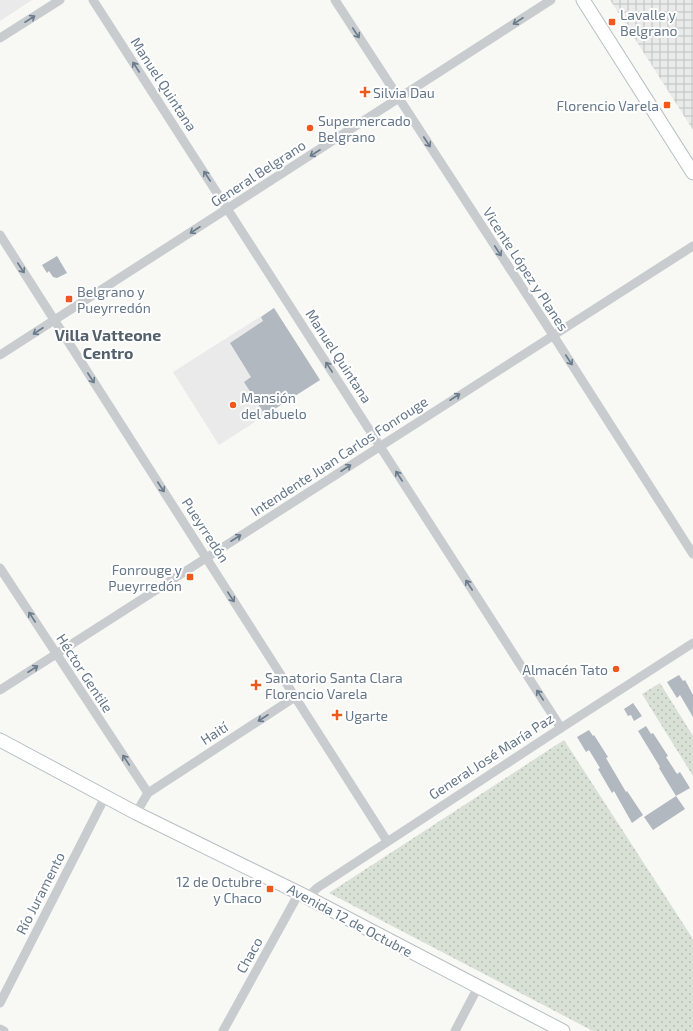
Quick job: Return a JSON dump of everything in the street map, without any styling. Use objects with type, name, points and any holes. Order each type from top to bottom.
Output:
[{"type":"street","points":[[0,38],[60,0]]},
{"type":"street","name":"Manuel Quintana","points":[[93,0],[561,728]]},
{"type":"street","name":"Vicente López y Planes","points":[[335,0],[553,335],[693,554]]},
{"type":"street","name":"General Belgrano","points":[[0,355],[551,0]]},
{"type":"street","points":[[583,0],[693,173]]},
{"type":"street","name":"Pueyrredón","points":[[0,235],[388,841]]},
{"type":"street","name":"Intendente Juan Carlos Fonrouge","points":[[0,690],[693,246]]},
{"type":"street","name":"Héctor Gentile","points":[[0,568],[148,793]]},
{"type":"street","name":"General José María Paz","points":[[303,895],[317,888],[693,643]]},
{"type":"street","name":"Haití","points":[[148,793],[295,696]]},
{"type":"street","name":"Avenida 12 de Octubre","points":[[0,740],[105,797],[303,895],[563,1031]]},
{"type":"street","points":[[136,813],[148,793]]},
{"type":"street","name":"Río Juramento","points":[[0,1003],[105,797]]},
{"type":"street","name":"Chaco","points":[[223,1031],[303,895]]},
{"type":"street","points":[[455,1031],[478,987]]},
{"type":"street","points":[[0,1029],[4,1031]]},
{"type":"shaded area","points":[[0,0],[32,0],[0,21]]},
{"type":"shaded area","points":[[610,0],[693,0],[693,130],[628,28]]},
{"type":"shaded area","points":[[274,308],[320,380],[219,445],[173,372]]},
{"type":"shaded area","points":[[660,683],[693,736],[693,776],[642,694]]},
{"type":"shaded area","points":[[564,740],[693,939],[693,1031],[593,1031],[329,893]]},
{"type":"building","points":[[57,256],[67,273],[57,278],[53,277],[49,271],[47,273],[42,265]]},
{"type":"building","points":[[274,308],[320,380],[265,415],[244,382],[251,377],[230,343],[263,321],[261,317]]},
{"type":"building","points":[[679,675],[683,681],[685,680],[693,695],[693,717],[680,695],[677,698],[667,682]]},
{"type":"building","points":[[633,703],[642,716],[634,721],[631,715],[628,716],[624,709]]},
{"type":"building","points":[[646,726],[651,734],[653,733],[668,756],[666,757],[677,774],[680,772],[690,788],[676,796],[638,731]]},
{"type":"building","points":[[589,730],[593,736],[594,735],[608,757],[606,758],[626,792],[627,791],[643,815],[632,823],[614,791],[612,793],[598,769],[600,768],[589,750],[586,752],[577,737]]},
{"type":"building","points":[[676,796],[685,809],[653,830],[644,817]]},
{"type":"place","name":"Lavalle y Belgrano","points":[[612,22]]},
{"type":"place","name":"Silvia Dau","points":[[365,92]]},
{"type":"place","name":"Florencio Varela","points":[[667,105]]},
{"type":"place","name":"Supermercado Belgrano","points":[[310,128]]},
{"type":"place","name":"Belgrano y Pueyrredón","points":[[69,299]]},
{"type":"place","name":"Mansión del abuelo","points":[[233,405]]},
{"type":"place","name":"Fonrouge y Pueyrredón","points":[[190,577]]},
{"type":"place","name":"Almacén Tato","points":[[616,669]]},
{"type":"place","name":"Sanatorio Santa Clara Florencio Varela","points":[[256,685]]},
{"type":"place","name":"Ugarte","points":[[337,715]]},
{"type":"place","name":"12 de Octubre y Chaco","points":[[270,889]]},
{"type":"district","name":"Villa Vatteone Centro","points":[[108,343]]}]
